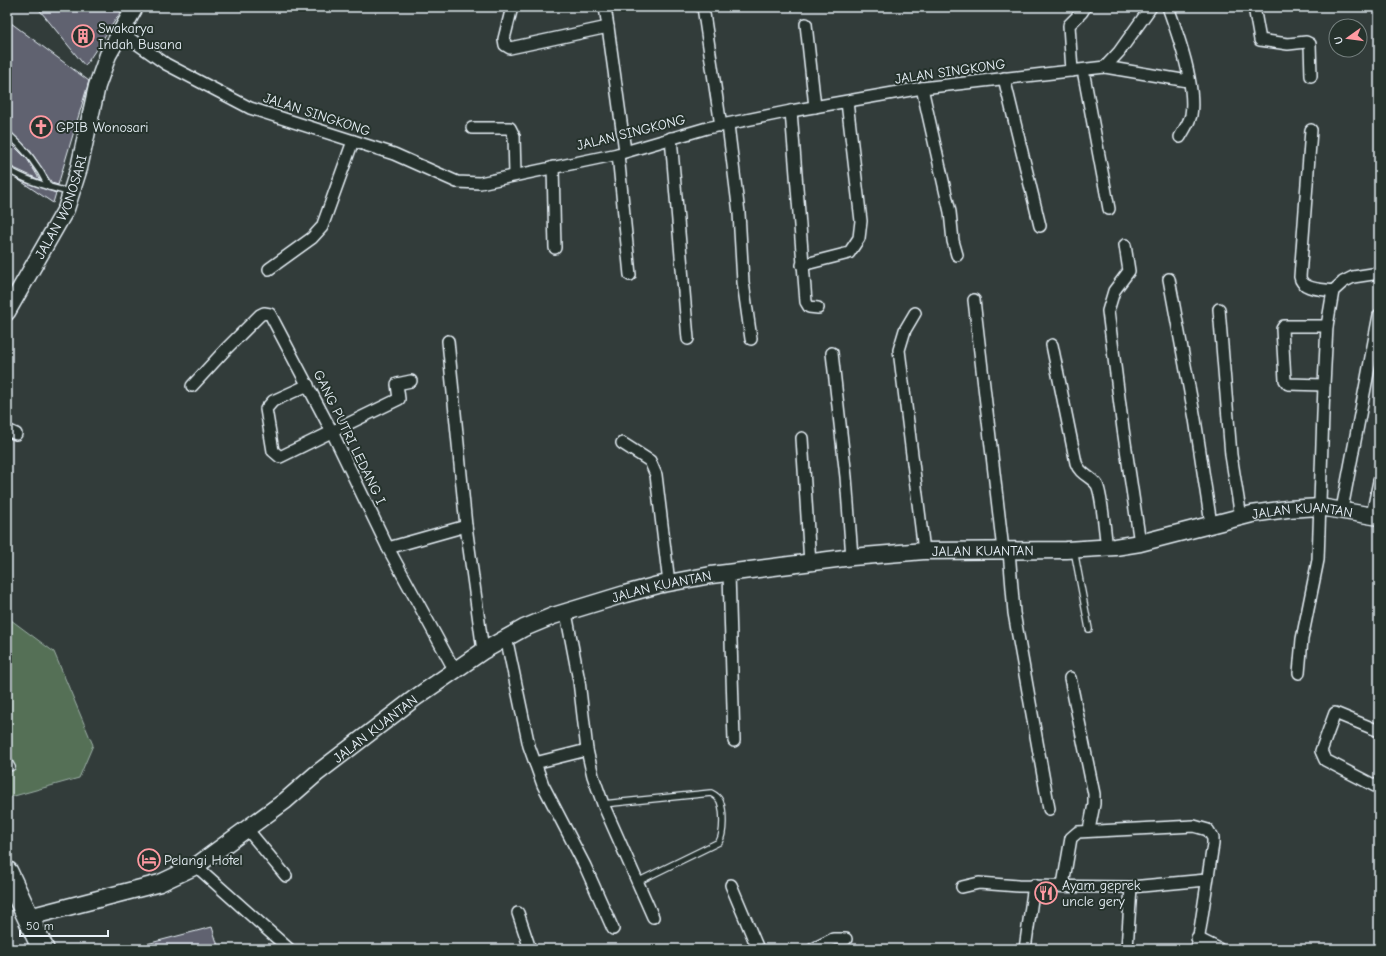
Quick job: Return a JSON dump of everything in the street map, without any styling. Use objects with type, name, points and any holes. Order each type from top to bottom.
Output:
[{"type":"highway","points":[[7,872],[44,949]]},
{"type":"highway","points":[[7,900],[32,949]]},
{"type":"street","name":"JALAN WONOSARI","points":[[7,312],[60,222],[79,168],[97,86],[108,55],[119,31],[134,7]]},
{"type":"street","points":[[512,7],[504,39],[505,45],[510,48],[608,27]]},
{"type":"street","points":[[606,7],[621,153],[630,275]]},
{"type":"street","points":[[703,7],[725,125],[739,214],[742,282],[751,339]]},
{"type":"street","points":[[1085,7],[1082,12],[1068,25],[1109,210]]},
{"type":"street","points":[[1105,67],[1119,52],[1151,7]]},
{"type":"street","points":[[1168,7],[1182,43],[1191,97],[1191,115],[1187,126],[1180,137]]},
{"type":"street","points":[[1254,7],[1260,40],[1288,44],[1306,42],[1310,44],[1311,76]]},
{"type":"street","points":[[806,24],[815,107]]},
{"type":"street","name":"JALAN SINGKONG","points":[[119,31],[166,64],[250,108],[394,154],[458,182],[480,183],[621,153],[671,138],[725,125],[791,111],[922,88],[1105,67],[1188,81]]},
{"type":"street","points":[[1004,78],[1040,226]]},
{"type":"street","points":[[922,88],[950,212],[952,232],[957,255]]},
{"type":"street","points":[[802,265],[849,253],[859,238],[861,221],[847,102]]},
{"type":"street","points":[[791,111],[802,265],[807,305],[818,308]]},
{"type":"street","points":[[472,128],[510,128],[514,136],[515,175]]},
{"type":"street","points":[[1311,130],[1300,277],[1302,282],[1309,287],[1333,291]]},
{"type":"street","points":[[671,138],[688,339]]},
{"type":"street","points":[[269,269],[312,238],[322,227],[353,141]]},
{"type":"street","points":[[553,167],[555,248]]},
{"type":"street","points":[[1125,245],[1129,271],[1114,291],[1108,312],[1140,543]]},
{"type":"street","points":[[1299,673],[1302,638],[1318,560],[1327,326],[1333,291],[1343,282],[1353,277],[1379,272]]},
{"type":"street","points":[[1169,278],[1211,524]]},
{"type":"street","points":[[974,300],[1014,613],[1049,809]]},
{"type":"street","points":[[1219,309],[1231,455],[1241,517]]},
{"type":"street","name":"GANG PUTRI LEDANG I","points":[[192,386],[254,321],[268,312],[274,320],[332,432],[388,548],[456,671]]},
{"type":"street","points":[[915,313],[905,330],[899,350],[924,551]]},
{"type":"street","points":[[1342,509],[1379,315]]},
{"type":"street","points":[[1324,385],[1288,384],[1285,380],[1282,329],[1284,326],[1327,326]]},
{"type":"street","points":[[448,341],[466,526],[483,651]]},
{"type":"street","points":[[1052,345],[1076,463],[1080,472],[1094,481],[1099,491],[1107,548]]},
{"type":"street","points":[[832,354],[846,477],[852,557]]},
{"type":"street","points":[[308,385],[273,401],[266,409],[273,451],[280,456],[283,456],[399,399],[398,384],[410,381]]},
{"type":"street","points":[[802,438],[810,562]]},
{"type":"street","points":[[622,443],[650,461],[656,475],[669,583]]},
{"type":"street","points":[[1376,516],[1379,481]]},
{"type":"street","name":"JALAN KUANTAN","points":[[29,917],[160,883],[196,866],[285,802],[316,774],[415,698],[483,651],[524,628],[566,612],[625,594],[669,583],[729,573],[852,557],[924,551],[1074,550],[1107,548],[1140,543],[1241,517],[1287,509],[1320,507],[1342,509],[1376,516]]},
{"type":"street","points":[[388,548],[466,526]]},
{"type":"street","points":[[729,573],[734,741]]},
{"type":"street","points":[[566,612],[579,681],[587,750],[593,776],[603,804],[653,917]]},
{"type":"street","points":[[506,637],[529,746],[543,785],[585,866],[613,929]]},
{"type":"street","points":[[1070,678],[1094,794],[1094,804],[1089,830]]},
{"type":"street","points":[[1379,731],[1335,713],[1321,751],[1325,760],[1379,788]]},
{"type":"street","points":[[535,763],[587,750]]},
{"type":"street","points":[[1063,885],[1071,838],[1078,832],[1089,830],[1202,828],[1208,830],[1213,838],[1197,944],[1219,949]]},
{"type":"street","points":[[247,829],[286,876]]},
{"type":"street","points":[[196,866],[289,949]]},
{"type":"street","points":[[962,887],[979,883],[1034,886],[1063,885],[1132,887],[1206,880]]},
{"type":"street","points":[[731,885],[758,949]]},
{"type":"street","points":[[1025,949],[1034,886]]},
{"type":"street","points":[[1127,949],[1132,887]]},
{"type":"street","points":[[518,913],[530,949]]},
{"type":"street","points":[[813,949],[834,939],[846,938]]},
{"type":"lane","points":[[7,133],[24,148],[39,166],[49,187]]},
{"type":"lane","points":[[7,169],[20,177],[71,193]]},
{"type":"lane","points":[[1074,550],[1089,629]]},
{"type":"lane","points":[[7,758],[12,767],[7,769]]},
{"type":"lane","points":[[603,804],[711,793],[717,796],[720,802],[723,835],[719,842],[637,882]]},
{"type":"green space","points":[[7,617],[54,652],[93,745],[79,778],[7,798]]},
{"type":"building","name":"Swakarya Indah Busana","points":[[37,7],[124,7],[85,66]]},
{"type":"building","name":"GPIB Wonosari","points":[[7,20],[89,81],[58,185],[52,183],[29,149],[7,129]]},
{"type":"building","points":[[7,139],[28,160],[40,180],[7,165]]},
{"type":"building","points":[[19,180],[56,193],[53,203]]},
{"type":"building","points":[[212,927],[219,949],[139,949],[139,946]]},
{"type":"place","name":"Swakarya Indah Busana","points":[[83,36]]},
{"type":"place","name":"GPIB Wonosari","points":[[41,127]]},
{"type":"place","name":"Pelangi Hotel","points":[[149,860]]},
{"type":"place","name":"Ayam geprek uncle gery","points":[[1046,893]]}]
